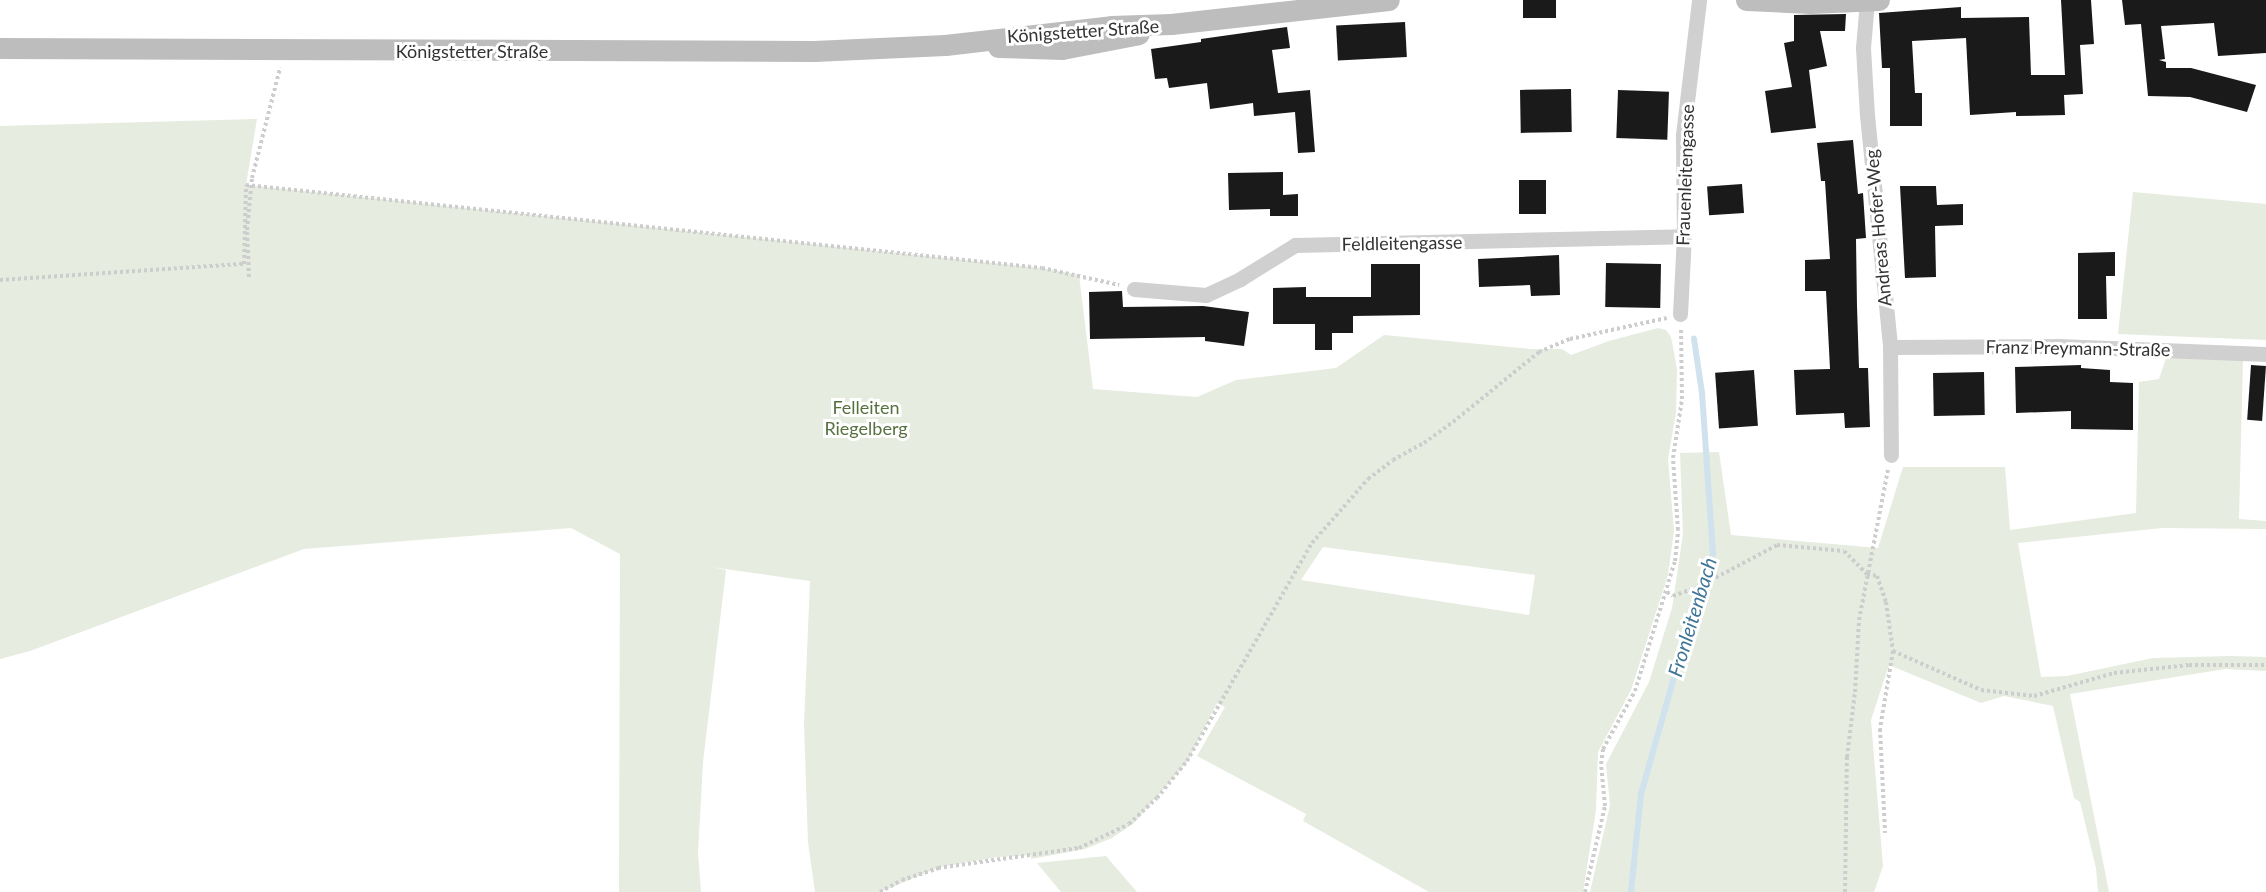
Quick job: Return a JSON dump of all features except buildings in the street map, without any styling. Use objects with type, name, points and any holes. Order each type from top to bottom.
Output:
[{"type":"main road","name":"Königstetter Straße","points":[[0,48],[729,52],[945,45],[1100,27],[1171,24],[1389,0]]},
{"type":"main road","points":[[1746,0],[1810,3],[1879,0]]},
{"type":"street","name":"Frauenleitengasse","points":[[1680,314],[1684,236],[1683,135],[1699,0]]},
{"type":"street","name":"Andreas Hofer-Weg","points":[[1867,1],[1863,48],[1867,115],[1890,346],[1891,455]]},
{"type":"street","name":"Feldleitengasse","points":[[1134,289],[1206,296],[1240,279],[1295,245],[1684,236]]},
{"type":"street","name":"Franz Preymann-Straße","points":[[1890,346],[2058,346],[2266,354]]},
{"type":"path","points":[[249,277],[248,230],[251,185],[284,50]]},
{"type":"path","points":[[0,280],[244,264],[246,185],[251,185],[1042,268],[1134,289]]},
{"type":"path","points":[[880,892],[902,880],[938,868],[1079,848],[1129,824],[1156,798],[1187,761],[1312,543],[1368,479],[1453,422],[1539,352],[1570,339],[1680,314],[1682,399],[1673,458],[1678,530],[1667,592],[1635,691],[1603,749],[1601,764],[1605,806],[1585,892]]},
{"type":"path","points":[[1845,892],[1847,757],[1855,692],[1859,620],[1891,455]]},
{"type":"path","points":[[1667,592],[1673,596],[1700,586],[1777,545],[1844,551],[1867,574],[1877,576],[1886,602],[1893,651],[1880,729],[1886,833]]},
{"type":"path","points":[[1893,651],[1981,690],[2034,696],[2114,673],[2190,665],[2266,665]]},
{"type":"green space","name":"Felleiten Riegelberg","points":[[257,119],[246,185],[1042,268],[1079,275],[1093,389],[1197,397],[1236,380],[1336,368],[1384,335],[1531,349],[1562,349],[1571,355],[1609,341],[1658,328],[1666,330],[1671,337],[1677,369],[1676,413],[1668,459],[1674,531],[1668,575],[1631,690],[1598,752],[1596,810],[1583,892],[1429,892],[1303,821],[1306,814],[1197,756],[1225,707],[1217,703],[1188,761],[1134,823],[1112,838],[1085,849],[1031,859],[1031,855],[998,857],[940,867],[880,892],[815,892],[808,842],[804,724],[810,581],[711,567],[726,570],[703,762],[698,853],[701,892],[619,892],[620,554],[571,528],[304,549],[30,651],[0,659],[0,126]],"holes":[[[1323,547],[1535,575],[1529,615],[1301,580]]]},
{"type":"green space","points":[[2133,192],[2266,204],[2266,340],[2118,334]]},
{"type":"green space","points":[[2166,358],[2243,359],[2239,519],[2266,521],[2266,529],[2162,528],[2018,543],[2041,677],[2067,676],[2153,658],[2266,657],[2266,671],[2225,669],[2070,694],[2109,892],[2098,892],[2096,868],[2080,802],[2074,798],[2053,706],[2004,696],[1981,703],[1889,665],[1871,720],[1883,866],[1874,892],[1590,892],[1610,805],[1606,764],[1649,682],[1672,608],[1683,534],[1680,453],[1719,452],[1731,535],[1878,548],[1903,467],[2005,467],[2010,530],[2136,513],[2139,382],[2159,379]]},
{"type":"green space","points":[[1106,856],[1137,892],[1061,892],[1037,863]]},
{"type":"waterway","name":"Fronleitenbach","points":[[1631,892],[1641,794],[1700,586],[1713,554],[1702,393],[1694,339]]}]
